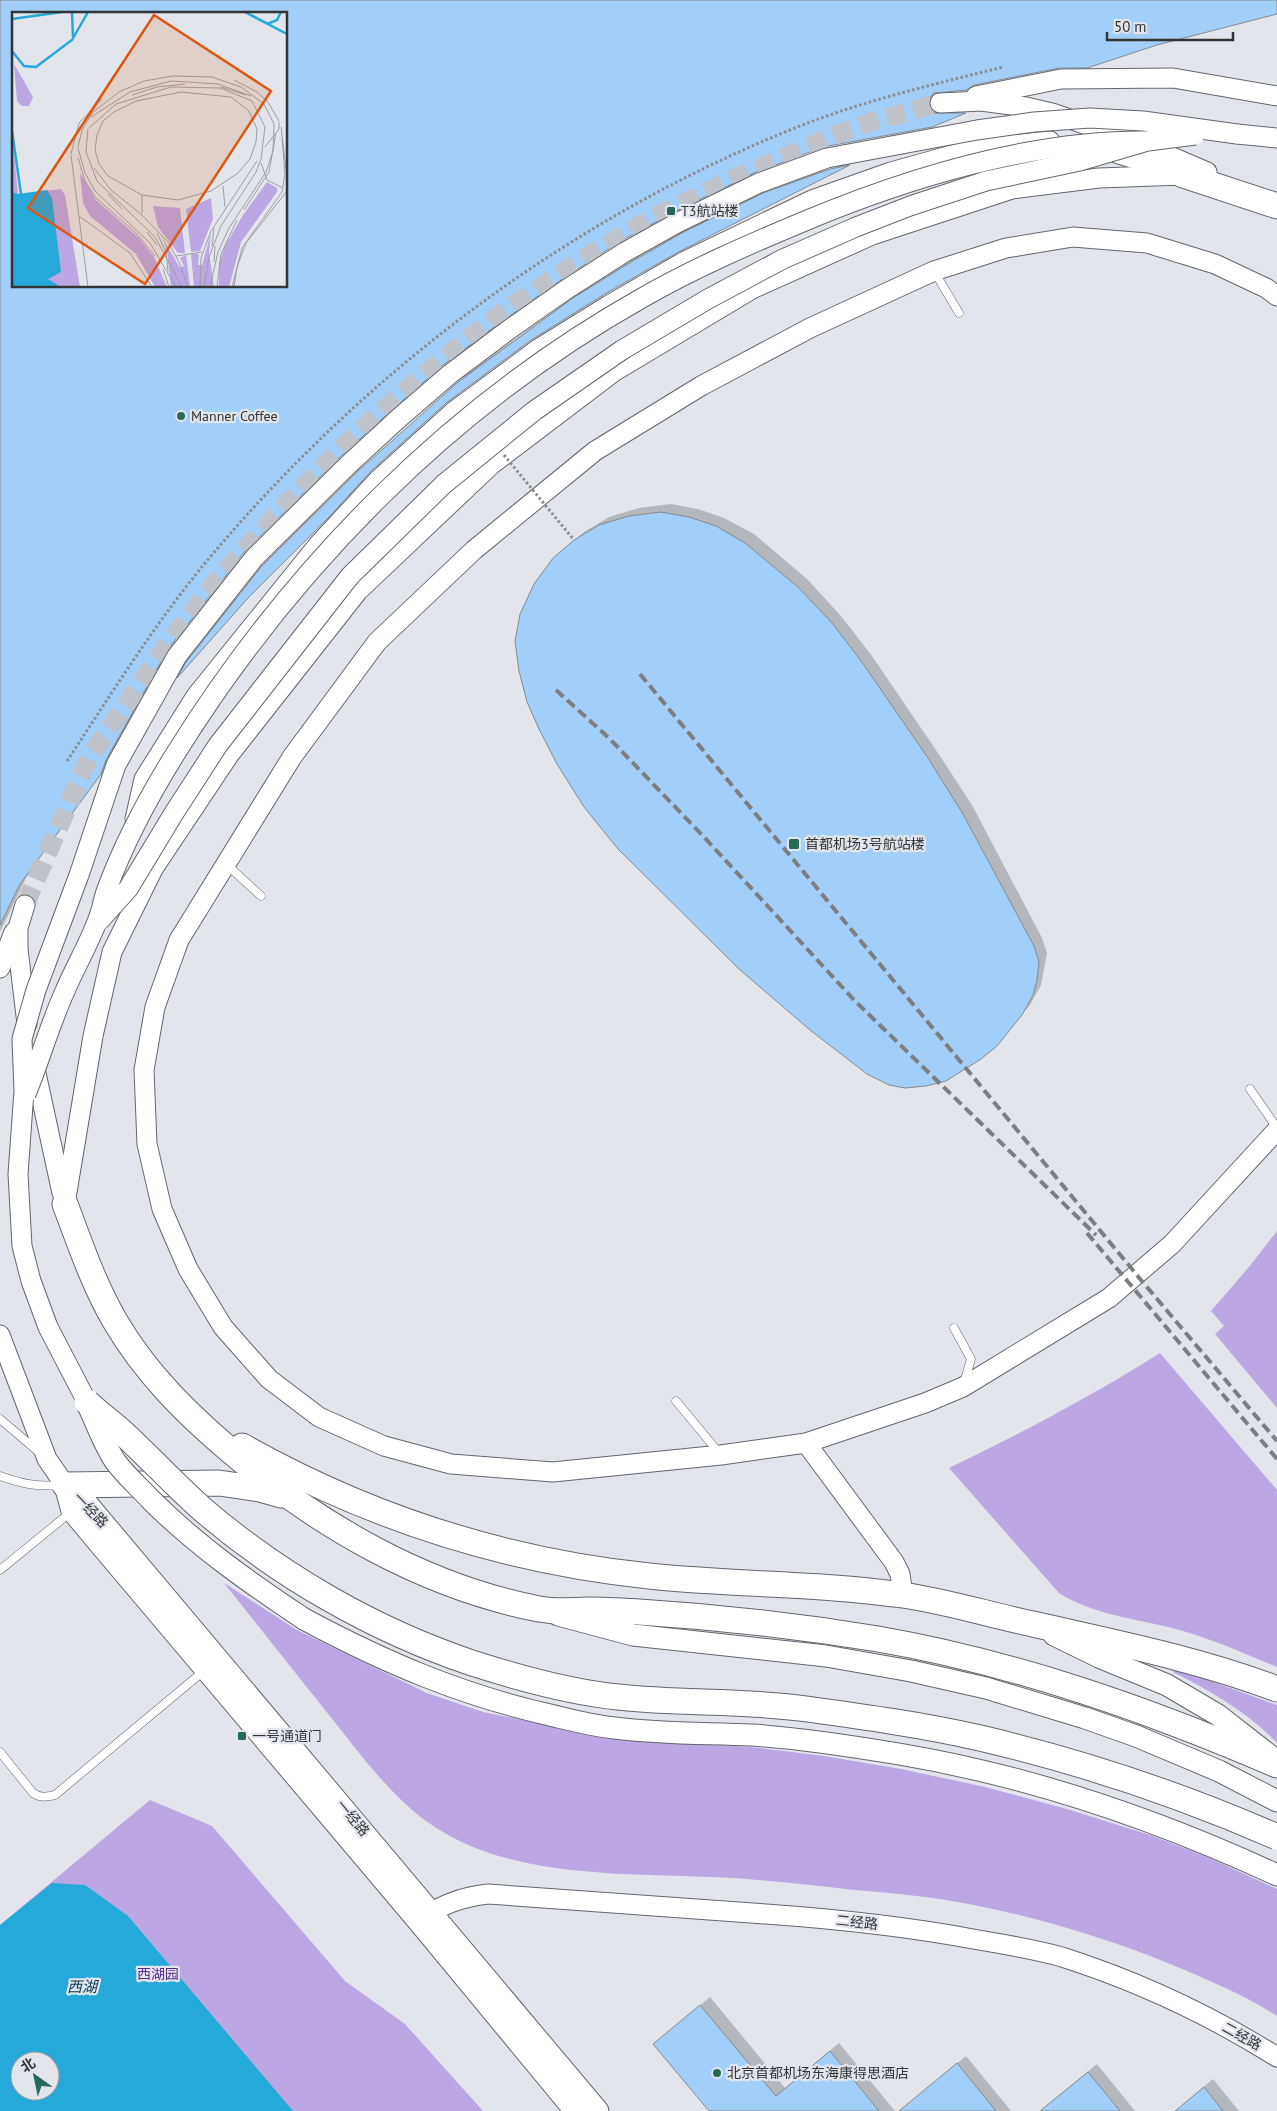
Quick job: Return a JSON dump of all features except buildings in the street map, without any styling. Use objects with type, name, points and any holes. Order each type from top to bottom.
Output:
[{"type":"highway","points":[[1183,175],[1277,205]]},
{"type":"highway","points":[[65,1204],[95,1282],[114,1320],[156,1379],[184,1411],[253,1470],[331,1525],[410,1567],[473,1590],[541,1610],[632,1611],[731,1619],[804,1627],[940,1652],[1034,1676],[1114,1701],[1277,1763]]},
{"type":"highway","points":[[87,1402],[111,1422],[203,1510],[262,1556],[306,1585],[382,1626],[463,1659],[550,1685],[618,1697],[797,1708],[892,1721],[980,1738],[1146,1785],[1277,1837]]},
{"type":"highway","points":[[184,1411],[262,1458],[369,1507],[479,1545],[571,1565],[634,1574],[688,1580],[832,1588],[903,1595],[964,1607],[1132,1646],[1195,1662],[1277,1689]]},
{"type":"highway","points":[[65,1485],[219,1483],[260,1489],[297,1501]]},
{"type":"main road","points":[[87,1402],[105,1443],[126,1474],[166,1515],[216,1557],[304,1619],[356,1647],[411,1672],[465,1692],[518,1708],[614,1728],[794,1739],[948,1764],[1032,1784],[1129,1814],[1195,1838],[1277,1875]]},
{"type":"main road","name":"一经路","points":[[65,1485],[72,1511],[206,1670],[598,2111]]},
{"type":"main road","name":"一经路","points":[[65,1485],[85,1500],[425,1916],[575,2111]]},
{"type":"main road","points":[[541,1610],[625,1634],[826,1656],[986,1688],[1085,1718],[1136,1736],[1219,1771],[1277,1801]]},
{"type":"main road","points":[[1027,1623],[1099,1657],[1167,1685],[1218,1715],[1277,1763]]},
{"type":"street","points":[[1277,96],[1173,78],[1071,79],[1018,87],[940,104],[982,101],[1026,107],[1052,113],[1138,142],[1277,205]]},
{"type":"street","points":[[87,1402],[48,1327],[31,1281],[22,1246],[18,1174],[23,1102],[21,1042],[36,990],[79,876],[116,765],[177,656],[254,558],[348,465],[450,374],[514,325],[625,252],[677,223],[759,183],[827,158],[977,130],[1034,122],[1090,118],[1155,122],[1277,138]]},
{"type":"street","points":[[23,1102],[58,1008],[95,926],[111,879],[139,819],[159,782],[204,709],[237,663],[304,579],[368,508],[436,445],[496,395],[588,331],[652,292],[728,255],[840,206],[930,176],[1090,142],[1148,141],[1202,134],[1236,134]]},
{"type":"street","points":[[65,1204],[93,1036],[112,952],[117,893],[144,780],[196,696],[318,545],[379,479],[453,412],[538,349],[685,261],[812,200],[891,172],[976,148],[1073,138],[1183,175]]},
{"type":"street","points":[[95,926],[128,889],[218,745],[350,576],[430,497],[516,424],[622,350],[678,316],[740,281],[829,239],[910,206],[979,183],[1080,161],[1148,141]]},
{"type":"street","points":[[112,952],[153,869],[229,755],[358,591],[491,465],[615,371],[752,289],[872,236],[1012,189],[1099,178],[1183,175]]},
{"type":"street","points":[[1277,296],[1266,288],[1215,264],[1147,243],[1073,237],[1006,248],[934,271],[810,328],[701,386],[595,452],[474,550],[377,642],[292,757],[179,940],[155,1006],[144,1070],[146,1144],[162,1209],[188,1269],[223,1328],[269,1379],[319,1417],[384,1446],[451,1464],[553,1472],[721,1455],[806,1443],[925,1403],[963,1387],[1109,1298],[1172,1244],[1277,1129]]},
{"type":"street","points":[[0,968],[25,905],[18,928],[18,949],[24,1011],[65,1204]]},
{"type":"street","points":[[0,1335],[47,1458],[65,1485]]},
{"type":"street","points":[[806,1443],[894,1562],[900,1574],[903,1595]]},
{"type":"street","name":"二经路","points":[[425,1916],[468,1896],[488,1894],[852,1920],[1006,1944],[1060,1957],[1124,1979],[1182,2004],[1242,2035],[1277,2057]]},
{"type":"lane","points":[[934,271],[959,312]]},
{"type":"lane","points":[[226,864],[261,896]]},
{"type":"lane","points":[[1250,1089],[1277,1129]]},
{"type":"lane","points":[[954,1328],[971,1359],[963,1387]]},
{"type":"lane","points":[[676,1402],[721,1455]]},
{"type":"lane","points":[[0,1419],[47,1458]]},
{"type":"lane","points":[[0,1476],[39,1487],[65,1485]]},
{"type":"lane","points":[[0,1570],[72,1511]]},
{"type":"lane","points":[[0,1752],[33,1793],[37,1796],[45,1797],[55,1795],[206,1670]]},
{"type":"path","points":[[498,449],[574,540]]},
{"type":"green space","points":[[1277,1231],[1277,1408],[1215,1334],[1224,1326],[1211,1311]]},
{"type":"green space","points":[[1160,1353],[1277,1490],[1277,1667],[1199,1636],[1100,1611],[1059,1593],[949,1468],[1056,1414]]},
{"type":"green space","points":[[224,1583],[297,1630],[427,1693],[483,1712],[610,1738],[751,1747],[824,1756],[901,1769],[985,1787],[1067,1809],[1150,1835],[1210,1858],[1277,1889],[1277,2016],[1214,1983],[1125,1947],[1051,1923],[974,1905],[914,1896],[747,1879],[580,1871],[539,1865],[499,1856],[461,1842],[426,1821],[386,1784],[362,1757]]},
{"type":"green space","points":[[1175,1668],[1277,1705],[1277,1743],[1254,1722],[1228,1703],[1173,1672],[1171,1669]]},
{"type":"green space","name":"西湖园","points":[[150,1800],[212,1826],[345,1981],[405,2024],[483,2111],[0,2111],[0,1925]]},
{"type":"water","name":"西湖","points":[[52,1883],[85,1885],[128,1916],[293,2111],[0,2111],[0,1925]]},
{"type":"tunnel","points":[[25,905],[89,758],[169,642],[216,582],[280,511],[343,447],[393,401],[470,337],[509,308],[574,265],[650,219],[736,178],[838,134],[874,121],[940,103]]},
{"type":"railway","points":[[640,674],[1141,1280],[1277,1441]]},
{"type":"railway","points":[[556,690],[609,738],[704,837],[855,1001],[1096,1235]]},
{"type":"railway","points":[[1087,1233],[1277,1459]]},
{"type":"place","name":"T3航站楼","points":[[671,211]]},
{"type":"place","name":"Manner Coffee","points":[[181,416]]},
{"type":"place","name":"首都机场3号航站楼","points":[[794,844]]},
{"type":"place","name":"一号通道门","points":[[242,1736]]},
{"type":"place","name":"北京首都机场东海康得思酒店","points":[[717,2073]]}]
